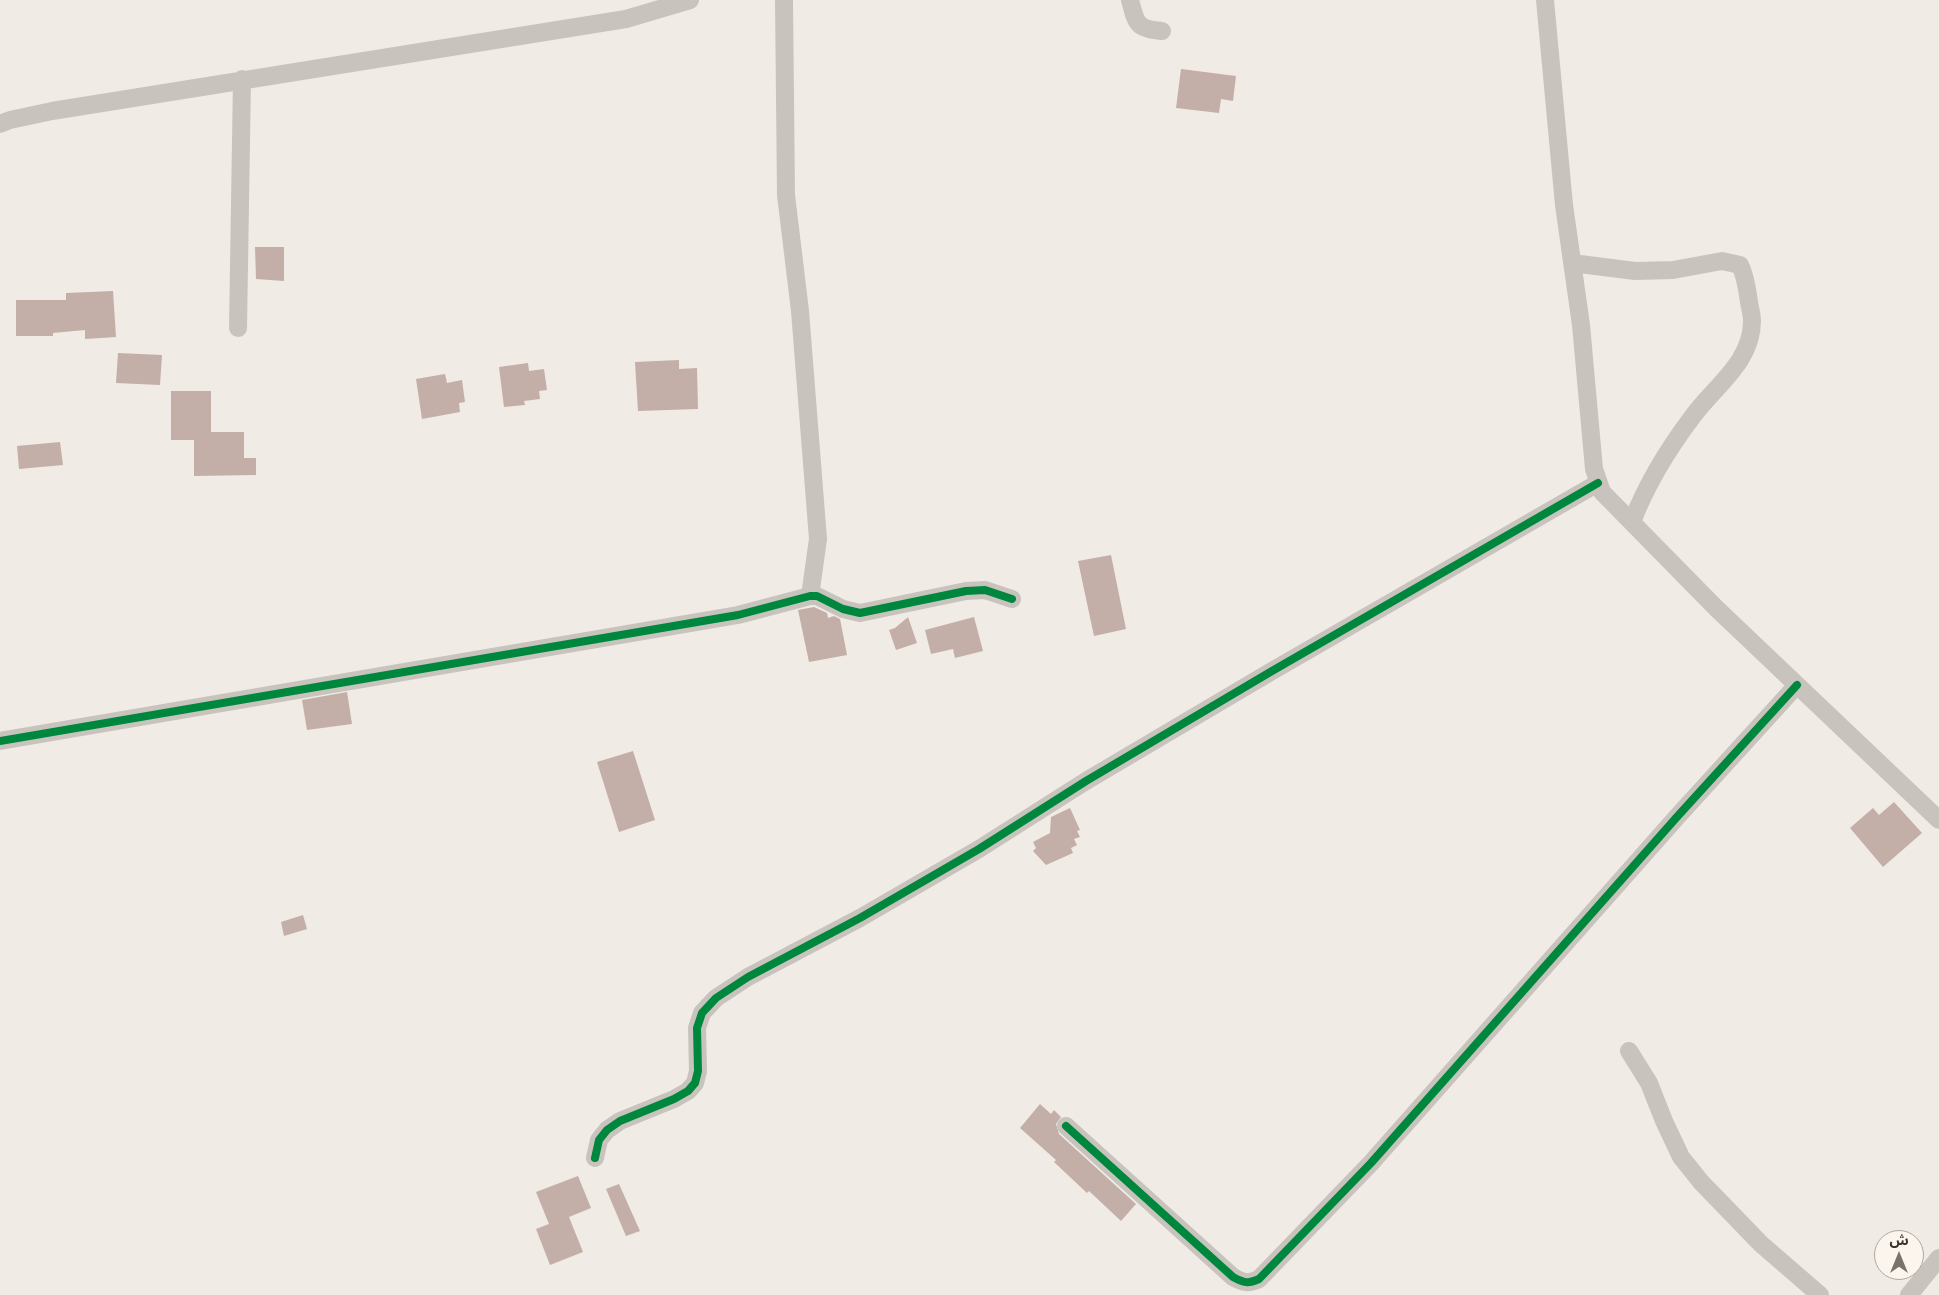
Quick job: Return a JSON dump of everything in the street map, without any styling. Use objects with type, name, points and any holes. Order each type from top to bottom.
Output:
[{"type":"street","points":[[0,124],[52,111],[242,79],[626,19],[690,0]]},
{"type":"street","points":[[784,0],[786,195],[800,310],[818,538],[810,596]]},
{"type":"street","points":[[1130,0],[1136,20],[1146,30],[1162,32]]},
{"type":"street","points":[[1545,0],[1564,205],[1581,325],[1594,469],[1602,492],[1716,608],[1939,820]]},
{"type":"street","points":[[238,328],[242,79]]},
{"type":"street","points":[[1572,264],[1635,271],[1673,270],[1722,261],[1740,265],[1745,277],[1752,320],[1749,342],[1739,363],[1694,414],[1657,468],[1640,499],[1632,522]]},
{"type":"street","points":[[595,1158],[599,1140],[606,1130],[620,1121],[674,1099],[688,1091],[695,1082],[698,1071],[697,1028],[702,1013],[716,998],[748,977],[894,898],[1272,671],[1598,483]]},
{"type":"street","points":[[0,741],[738,614],[810,596],[817,596],[843,609],[860,612],[966,591],[985,590],[1012,599]]},
{"type":"street","points":[[1066,1126],[1234,1277],[1249,1284],[1259,1279],[1371,1163],[1619,882],[1797,685]]},
{"type":"street","points":[[1629,1051],[1649,1083],[1664,1121],[1681,1156],[1701,1182],[1761,1244],[1820,1295]]},
{"type":"street","points":[[1909,1295],[1939,1258]]},
{"type":"building","points":[[1181,69],[1236,76],[1233,101],[1221,99],[1219,113],[1176,108]]},
{"type":"building","points":[[255,247],[284,247],[284,281],[256,279]]},
{"type":"building","points":[[113,291],[116,337],[85,339],[85,330],[53,333],[53,336],[16,336],[16,300],[66,300],[66,293]]},
{"type":"building","points":[[118,353],[162,355],[160,385],[116,383]]},
{"type":"building","points":[[679,360],[679,369],[697,368],[698,409],[638,411],[635,362]]},
{"type":"building","points":[[528,363],[529,371],[544,369],[547,390],[539,391],[540,399],[524,401],[525,405],[504,407],[499,367]]},
{"type":"building","points":[[445,374],[447,383],[462,380],[465,402],[459,403],[460,412],[422,419],[416,379]]},
{"type":"building","points":[[171,391],[211,391],[211,432],[244,432],[244,458],[256,458],[256,475],[194,476],[194,440],[171,440]]},
{"type":"building","points":[[60,442],[63,465],[19,469],[17,446]]},
{"type":"building","points":[[1111,555],[1126,629],[1094,636],[1078,561]]},
{"type":"building","points":[[814,607],[827,613],[828,618],[834,616],[840,619],[847,655],[809,662],[798,610]]},
{"type":"building","points":[[908,617],[917,643],[896,650],[889,630],[895,628]]},
{"type":"building","points":[[974,617],[983,651],[955,658],[953,649],[931,654],[925,630]]},
{"type":"building","points":[[347,692],[352,724],[307,730],[302,700]]},
{"type":"building","points":[[633,751],[655,820],[619,832],[597,762]]},
{"type":"building","points":[[1894,802],[1922,833],[1883,867],[1850,828],[1873,808],[1879,815]]},
{"type":"building","points":[[1070,808],[1080,830],[1077,831],[1080,837],[1074,839],[1077,845],[1071,848],[1073,853],[1046,865],[1033,851],[1036,848],[1033,842],[1050,833],[1051,817]]},
{"type":"building","points":[[303,915],[307,929],[284,936],[281,922]]},
{"type":"building","points":[[1040,1104],[1051,1114],[1054,1110],[1061,1117],[1056,1124],[1059,1134],[1136,1204],[1121,1221],[1089,1191],[1087,1193],[1054,1162],[1056,1160],[1020,1128]]},
{"type":"building","points":[[578,1176],[591,1208],[569,1217],[583,1252],[550,1265],[536,1229],[549,1224],[536,1192]]},
{"type":"building","points":[[619,1184],[640,1231],[626,1236],[606,1189]]},
{"type":"cycle path","points":[[595,1158],[599,1140],[607,1130],[620,1121],[674,1099],[688,1091],[695,1083],[698,1071],[697,1028],[702,1013],[716,998],[748,977],[860,918],[979,849],[1086,781],[1272,671],[1598,483]]},
{"type":"cycle path","points":[[0,741],[738,615],[810,596],[817,596],[843,609],[860,613],[966,591],[985,590],[1012,599]]},
{"type":"cycle path","points":[[1066,1126],[1233,1277],[1246,1282],[1259,1279],[1371,1163],[1676,818],[1797,685]]}]
